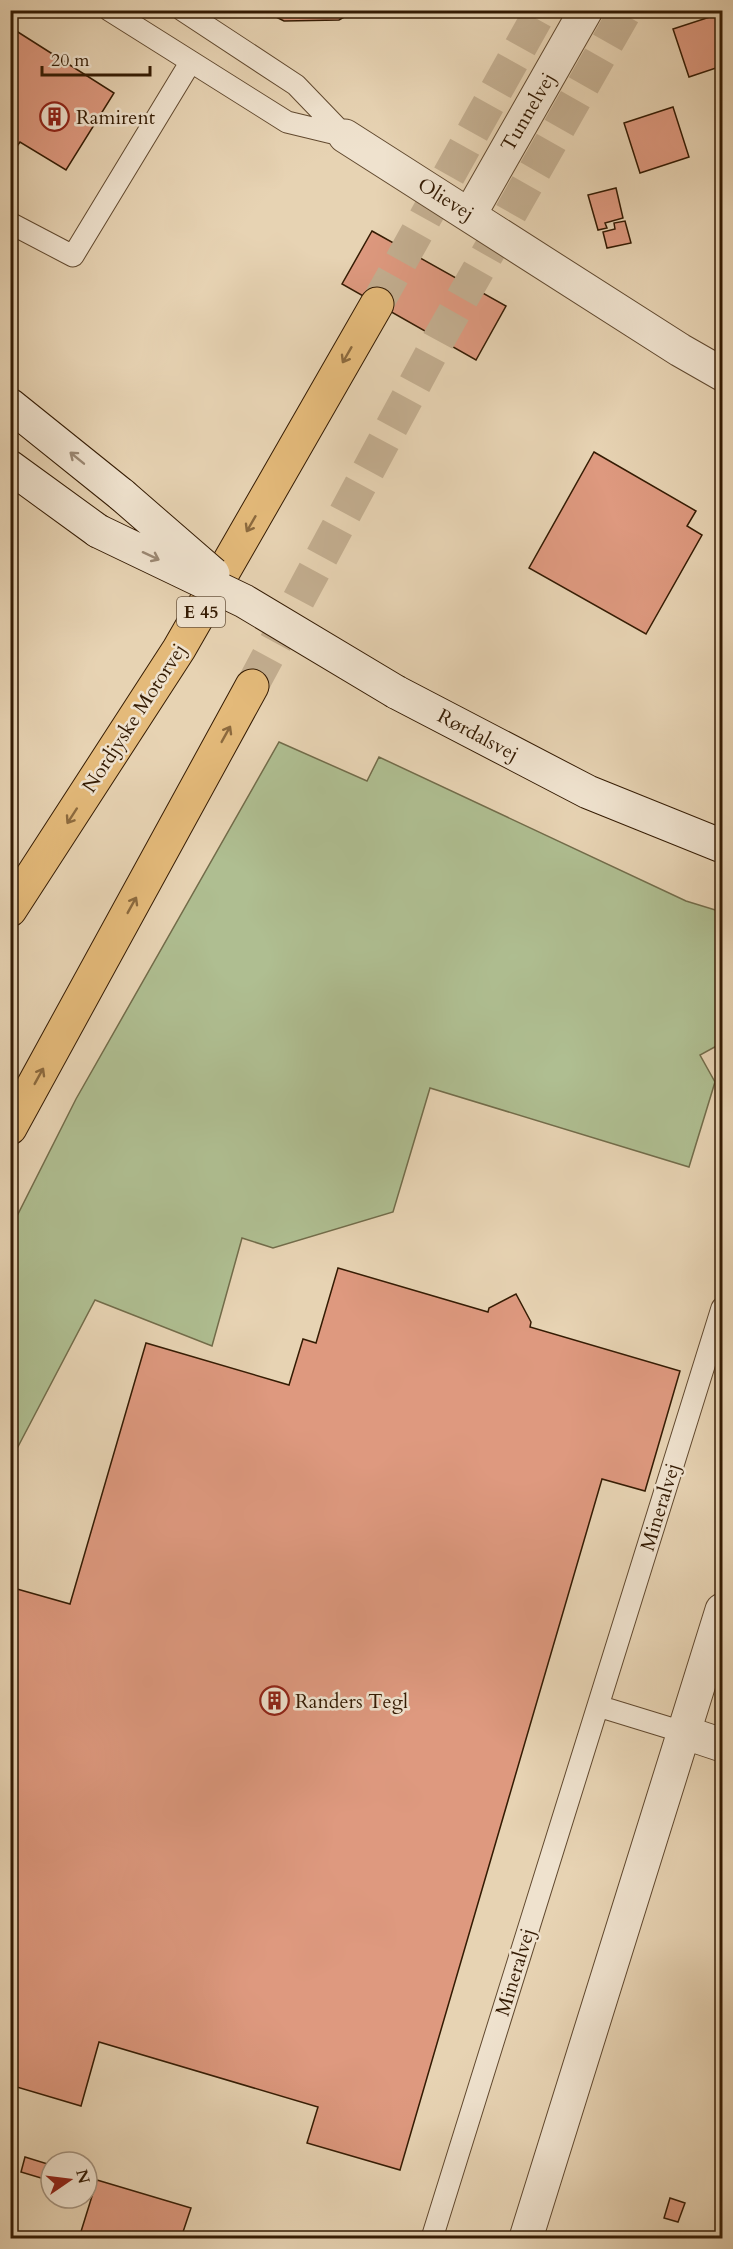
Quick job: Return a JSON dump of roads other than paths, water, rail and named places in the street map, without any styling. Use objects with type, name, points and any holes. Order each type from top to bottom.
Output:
[{"type":"highway","name":"Nordjyske Motorvej","points":[[10,910],[179,649],[376,304]]},
{"type":"highway","points":[[10,1128],[252,686]]},
{"type":"street","name":"Tunnelvej","points":[[470,214],[586,10]]},
{"type":"street","name":"Olievej","points":[[345,136],[680,350],[723,374]]},
{"type":"street","name":"Rørdalsvej","points":[[10,405],[122,495],[244,601]]},
{"type":"street","name":"Rørdalsvej","points":[[10,467],[98,531],[244,601],[396,692],[588,792],[723,846]]},
{"type":"street","points":[[536,2236],[723,1610]]},
{"type":"street","points":[[686,1733],[723,1745]]},
{"type":"lane","points":[[109,10],[287,122],[345,136]]},
{"type":"lane","name":"Olievej","points":[[182,10],[297,86],[345,136]]},
{"type":"lane","points":[[10,223],[73,256],[190,63]]},
{"type":"lane","name":"Mineralvej","points":[[432,2238],[723,1308]]},
{"type":"lane","points":[[598,1706],[686,1733]]},
{"type":"tunnel","points":[[377,304],[541,10]]},
{"type":"tunnel","points":[[252,686],[439,339],[626,10]]},
{"type":"place","name":"Ramirent","points":[[55,117]]},
{"type":"place","name":"Randers Tegl","points":[[274,1701]]}]
